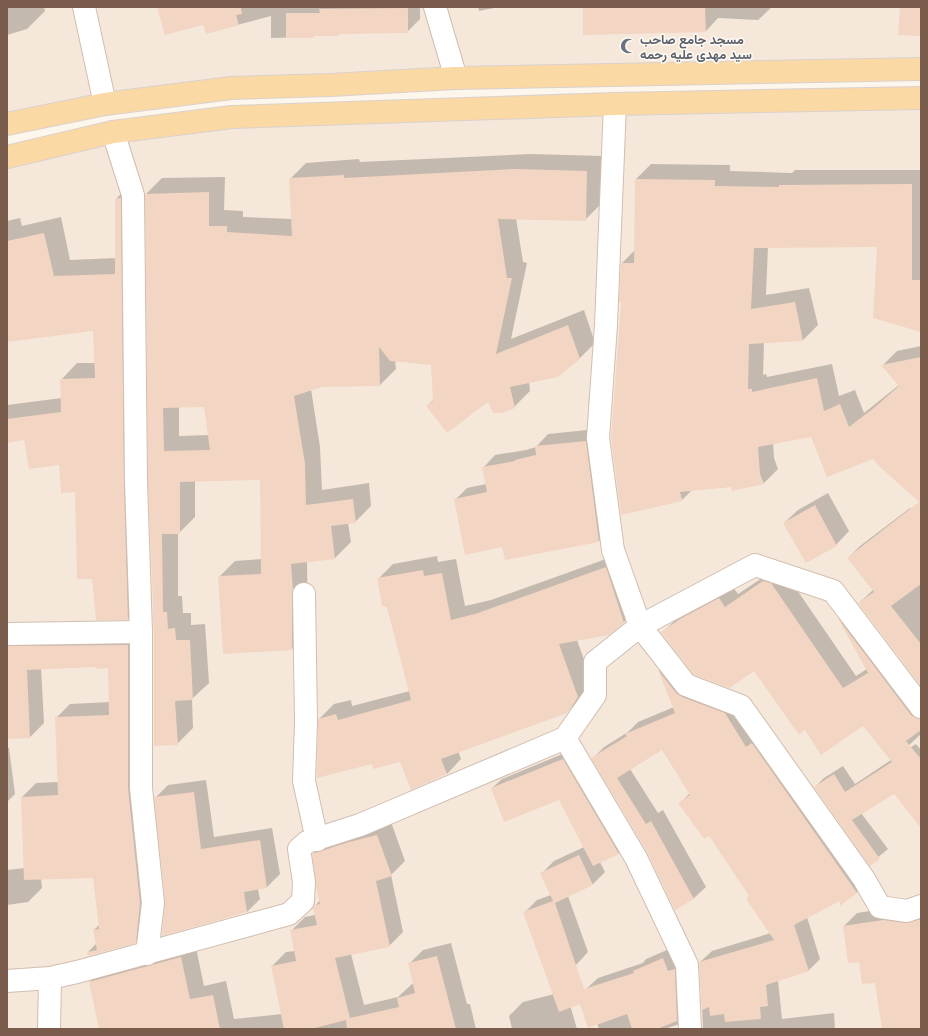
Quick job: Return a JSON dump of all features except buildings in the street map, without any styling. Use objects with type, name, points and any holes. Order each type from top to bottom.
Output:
[{"type":"main road","points":[[7,124],[105,104],[231,88],[330,85],[456,78],[921,69]]},
{"type":"main road","points":[[7,156],[112,132],[232,117],[615,104],[921,98]]},
{"type":"street","points":[[84,7],[105,104]]},
{"type":"street","points":[[435,7],[456,78]]},
{"type":"street","points":[[615,104],[606,325],[598,438],[613,550],[640,626],[686,685],[741,706],[864,879],[880,907],[907,911],[921,906]]},
{"type":"street","points":[[112,132],[133,195],[136,482],[141,632],[141,788],[153,902],[147,954]]},
{"type":"street","points":[[7,981],[50,978],[147,954],[289,914],[303,901],[304,882],[299,849],[307,842],[360,825],[565,738],[595,695],[595,662],[640,626],[755,565],[833,591],[921,707]]},
{"type":"street","points":[[304,594],[306,722],[304,781],[317,840]]},
{"type":"street","points":[[7,634],[141,632]]},
{"type":"street","points":[[565,738],[636,858],[687,965],[690,1029]]},
{"type":"street","points":[[50,978],[50,1029]]},
{"type":"shaded area","points":[[7,7],[921,7],[921,69],[330,85],[7,124]]},
{"type":"shaded area","points":[[921,98],[921,1029],[7,1029],[7,157],[113,132]]},
{"type":"place","name":"مسجد جامع صاحب سید مهدی علیه رحمه","points":[[628,46]]}]
